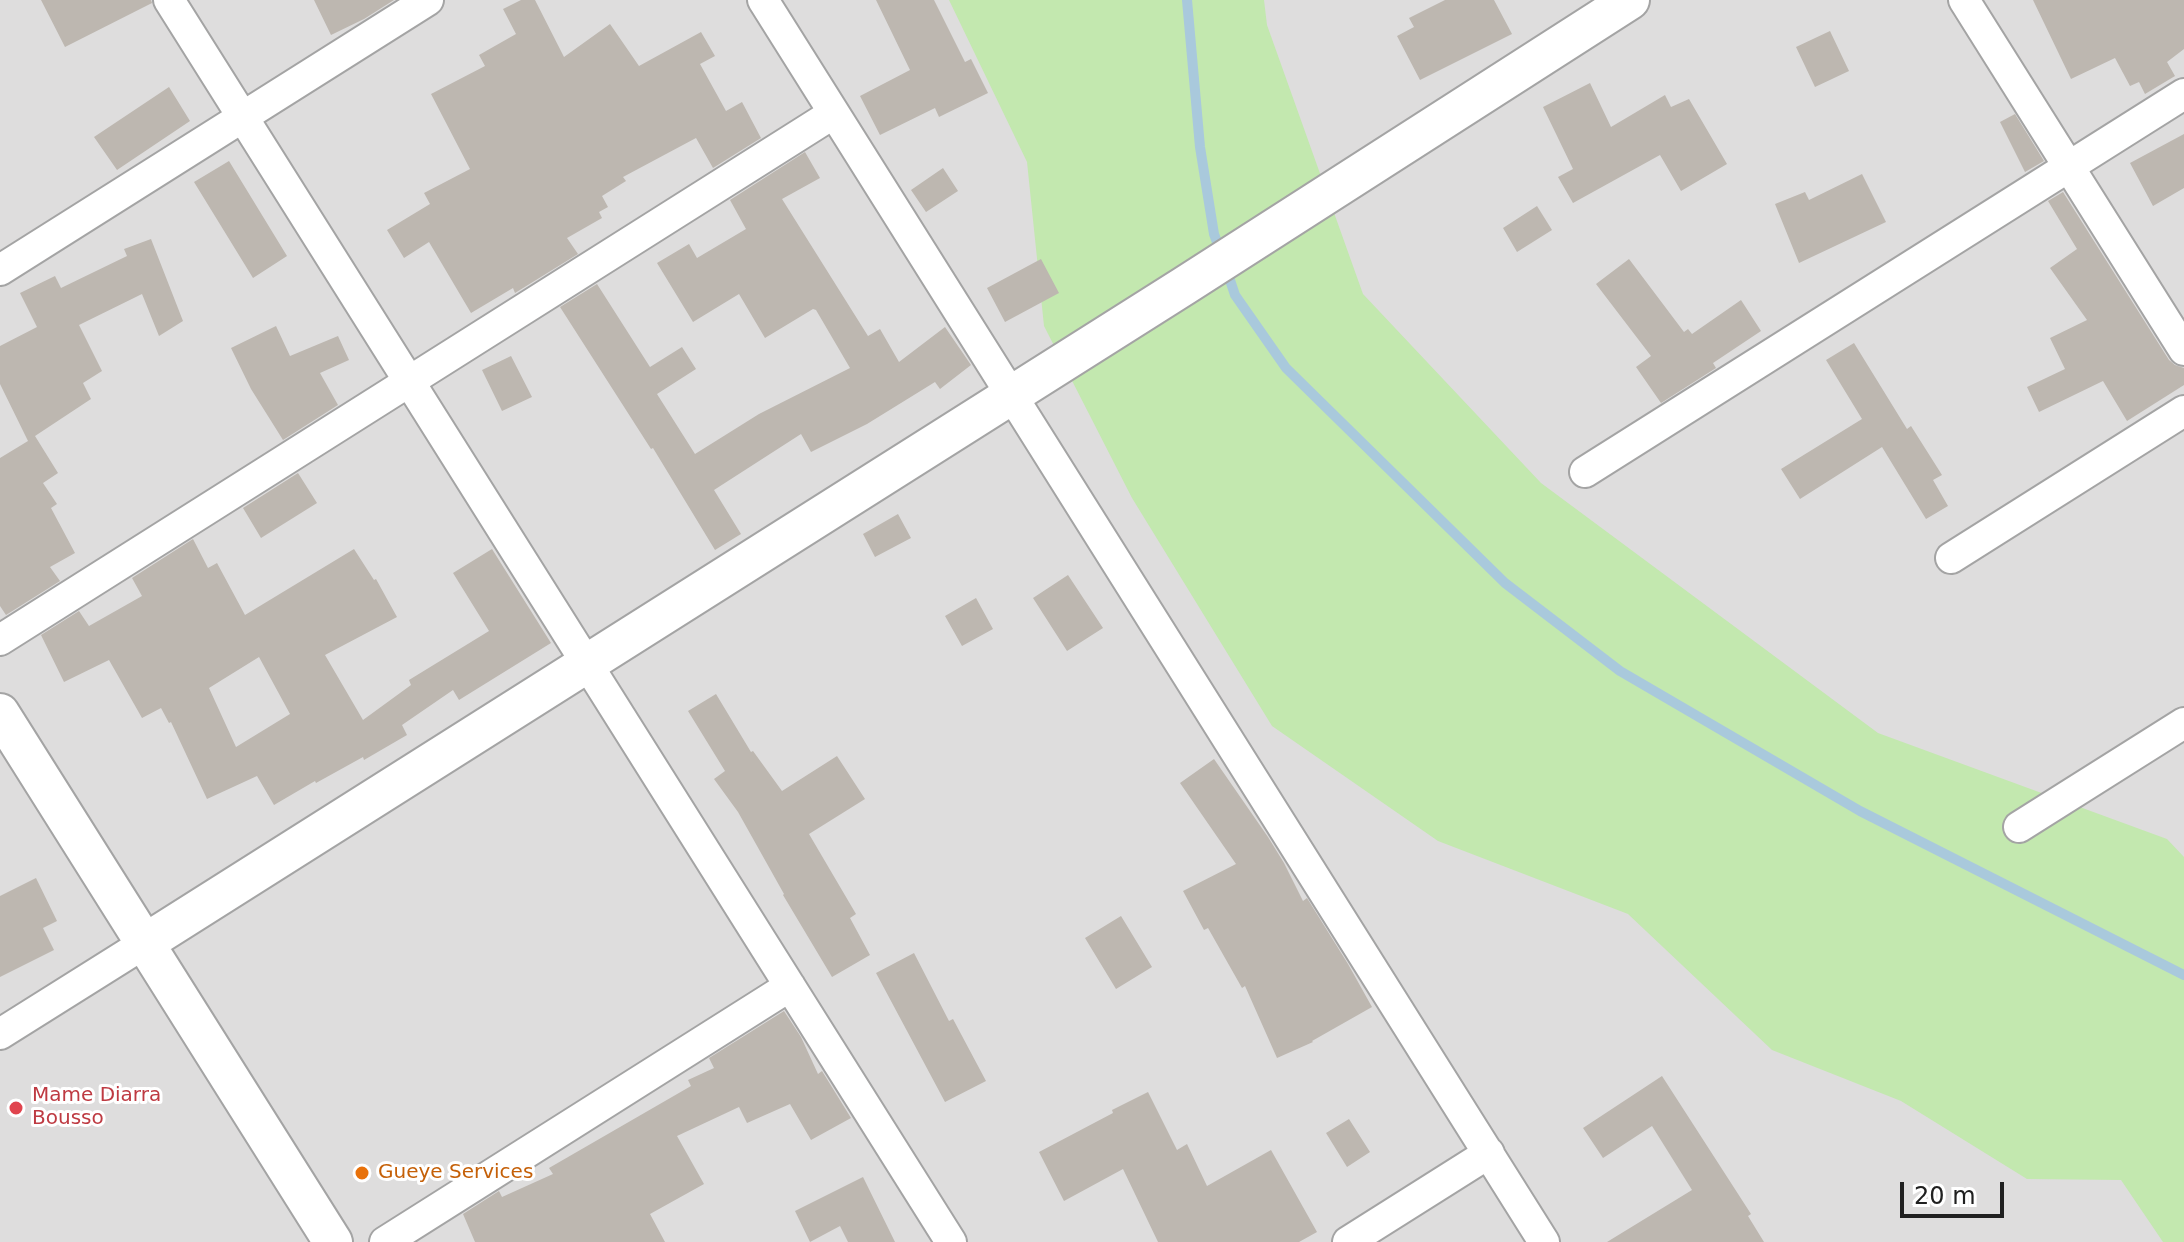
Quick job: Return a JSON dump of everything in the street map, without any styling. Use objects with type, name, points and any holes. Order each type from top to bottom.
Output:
[{"type":"street","points":[[169,0],[951,1242]]},
{"type":"street","points":[[0,270],[428,0]]},
{"type":"street","points":[[763,0],[1544,1242]]},
{"type":"street","points":[[0,1034],[1243,249],[1630,0]]},
{"type":"street","points":[[1964,0],[2184,350]]},
{"type":"street","points":[[1585,472],[2184,94]]},
{"type":"street","points":[[0,640],[834,113]]},
{"type":"street","points":[[1951,558],[2184,411]]},
{"type":"street","points":[[0,713],[333,1242]]},
{"type":"street","points":[[2019,827],[2184,723]]},
{"type":"street","points":[[385,1242],[790,986]]},
{"type":"street","points":[[1348,1242],[1489,1153]]},
{"type":"shaded area","points":[[0,0],[2184,0],[2184,1242],[0,1242]]},
{"type":"green space","points":[[949,0],[1264,0],[1267,25],[1363,294],[1541,483],[1878,733],[2167,839],[2184,857],[2184,1242],[2163,1242],[2121,1180],[2027,1179],[1901,1101],[1772,1050],[1628,914],[1438,841],[1272,726],[1132,498],[1044,326],[1027,162]]},
{"type":"building","points":[[41,0],[151,0],[152,3],[65,47]]},
{"type":"building","points":[[314,0],[394,0],[331,35]]},
{"type":"building","points":[[521,0],[535,0],[564,57],[610,24],[639,66],[701,32],[715,56],[700,64],[726,111],[742,102],[761,138],[713,168],[696,138],[623,177],[626,181],[602,196],[608,207],[599,212],[602,218],[567,238],[578,254],[515,293],[513,288],[471,313],[429,242],[404,258],[387,230],[430,204],[424,193],[470,169],[431,94],[485,66],[479,55],[516,34],[503,9]]},
{"type":"building","points":[[876,0],[934,0],[965,62],[971,59],[988,93],[939,117],[935,108],[880,135],[860,96],[910,70]]},
{"type":"building","points":[[1445,0],[1494,0],[1512,34],[1420,80],[1397,36],[1414,27],[1409,18]]},
{"type":"building","points":[[2033,0],[2184,0],[2184,49],[2167,62],[2175,76],[2145,94],[2139,82],[2130,86],[2115,58],[2071,79]]},
{"type":"building","points":[[1830,31],[1849,71],[1815,87],[1796,47]]},
{"type":"building","points":[[1590,83],[1611,127],[1665,95],[1671,107],[1689,99],[1727,164],[1681,191],[1660,155],[1573,203],[1558,177],[1573,169],[1543,107]]},
{"type":"building","points":[[169,87],[190,121],[117,170],[94,137]]},
{"type":"building","points":[[2015,114],[2044,161],[2025,172],[2000,122]]},
{"type":"building","points":[[2184,134],[2184,188],[2153,206],[2130,163]]},
{"type":"building","points":[[805,152],[820,178],[782,199],[868,336],[880,329],[899,362],[945,327],[971,365],[940,389],[935,382],[867,424],[811,452],[801,434],[714,490],[741,534],[715,550],[653,448],[560,307],[597,284],[650,367],[682,347],[696,369],[657,394],[695,454],[759,414],[850,368],[816,310],[765,338],[739,294],[693,322],[657,263],[689,244],[697,258],[746,229],[730,200]]},
{"type":"building","points":[[229,161],[287,256],[253,278],[194,182]]},
{"type":"building","points":[[943,168],[958,191],[926,212],[911,190]]},
{"type":"building","points":[[1862,174],[1886,222],[1799,263],[1775,204],[1805,192],[1809,200]]},
{"type":"building","points":[[2063,192],[2169,360],[2184,368],[2184,385],[2127,421],[2103,381],[2039,412],[2027,387],[2065,369],[2050,338],[2087,320],[2050,268],[2077,249],[2048,201]]},
{"type":"building","points":[[1537,206],[1552,230],[1517,252],[1503,228]]},
{"type":"building","points":[[151,239],[183,321],[159,336],[142,294],[79,325],[102,371],[83,383],[91,399],[35,436],[58,473],[43,483],[57,504],[51,508],[75,553],[50,567],[60,581],[6,615],[0,606],[0,458],[28,441],[0,384],[0,346],[37,327],[20,293],[55,276],[61,288],[127,256],[124,249]]},
{"type":"building","points":[[1041,259],[1059,293],[1005,322],[987,288]]},
{"type":"building","points":[[1629,259],[1684,332],[1688,329],[1692,334],[1741,300],[1761,331],[1713,363],[1716,368],[1661,403],[1636,367],[1651,356],[1596,284]]},
{"type":"building","points":[[276,326],[290,356],[338,336],[349,360],[320,373],[338,405],[283,440],[251,389],[231,348]]},
{"type":"building","points":[[1854,343],[1907,429],[1911,426],[1942,475],[1933,480],[1948,506],[1926,519],[1882,447],[1800,499],[1781,469],[1862,419],[1826,360]]},
{"type":"building","points":[[511,356],[532,397],[502,411],[482,370]]},
{"type":"building","points":[[298,473],[317,503],[261,538],[243,508]]},
{"type":"building","points":[[898,514],[911,538],[875,557],[863,534]]},
{"type":"building","points":[[193,539],[208,568],[217,563],[245,615],[354,549],[376,579],[397,617],[325,655],[363,720],[411,685],[409,680],[489,631],[453,573],[492,549],[551,643],[459,700],[453,690],[402,725],[407,735],[274,805],[257,776],[207,799],[171,722],[161,708],[142,718],[109,660],[64,682],[41,635],[79,611],[89,626],[142,596],[132,578]],"holes":[[[259,657],[290,714],[236,747],[209,688]]]},
{"type":"building","points":[[1068,575],[1103,628],[1067,651],[1033,598]]},
{"type":"building","points":[[976,598],[993,629],[962,646],[945,616]]},
{"type":"building","points":[[716,694],[751,752],[782,791],[837,756],[865,799],[809,834],[856,914],[850,918],[870,955],[832,977],[738,812],[714,779],[725,771],[688,711]]},
{"type":"building","points":[[1214,759],[1268,837],[1303,901],[1307,898],[1372,1007],[1313,1042],[1277,1058],[1245,986],[1242,988],[1208,928],[1204,930],[1183,891],[1236,864],[1180,783]]},
{"type":"building","points":[[36,878],[57,921],[43,928],[54,950],[0,977],[0,896]]},
{"type":"building","points":[[1121,916],[1152,967],[1116,989],[1085,938]]},
{"type":"building","points":[[914,953],[949,1021],[953,1019],[986,1081],[945,1102],[876,973]]},
{"type":"building","points":[[784,1011],[801,1037],[818,1074],[822,1071],[851,1118],[811,1140],[790,1104],[747,1123],[739,1107],[677,1136],[704,1184],[650,1214],[665,1242],[475,1242],[463,1214],[499,1191],[502,1197],[553,1174],[549,1168],[691,1086],[688,1080],[714,1068],[709,1058]]},
{"type":"building","points":[[1662,1076],[1751,1214],[1748,1216],[1764,1242],[1607,1242],[1692,1190],[1652,1126],[1603,1158],[1583,1128]]},
{"type":"building","points":[[1148,1092],[1177,1150],[1187,1144],[1207,1186],[1271,1150],[1317,1232],[1299,1242],[1158,1242],[1123,1169],[1064,1201],[1039,1152]]},
{"type":"building","points":[[1349,1119],[1370,1152],[1347,1167],[1326,1133]]},
{"type":"building","points":[[863,1177],[895,1242],[848,1242],[840,1226],[810,1242],[795,1211]]},
{"type":"waterway","points":[[1187,0],[1200,147],[1214,234],[1221,253]]},
{"type":"waterway","points":[[1226,268],[1235,295],[1286,368],[1505,583],[1620,671],[1860,811],[2184,975]]},
{"type":"place","name":"Mame Diarra Bousso","points":[[16,1108]]},
{"type":"place","name":"Gueye Services","points":[[362,1173]]}]
